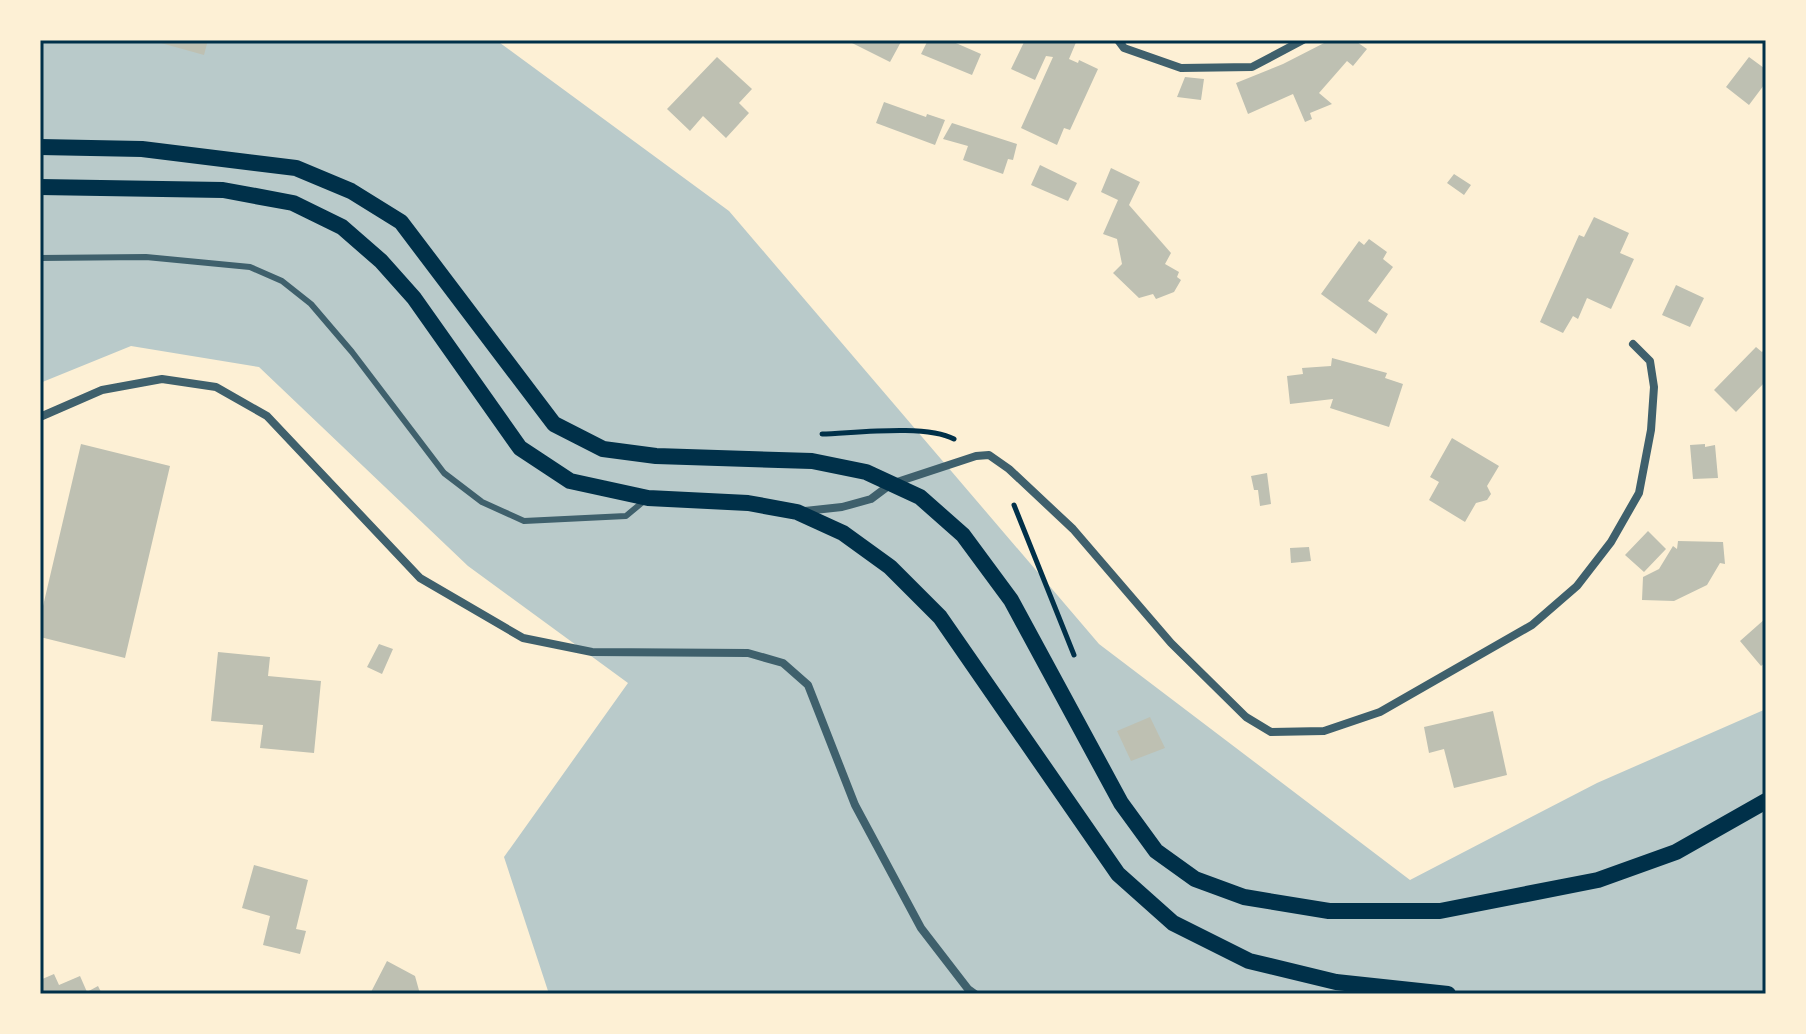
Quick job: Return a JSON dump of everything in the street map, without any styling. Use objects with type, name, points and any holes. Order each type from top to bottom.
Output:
[{"type":"main road","points":[[40,147],[142,149],[296,168],[351,191],[401,222],[554,424],[603,449],[656,456],[812,461],[866,472],[920,497],[963,535],[1011,600],[1121,803],[1156,851],[1195,879],[1244,897],[1329,911],[1440,911],[1598,880],[1676,852],[1766,801]]},
{"type":"main road","points":[[40,187],[223,190],[293,203],[342,227],[381,261],[414,298],[520,448],[570,481],[648,498],[748,503],[797,512],[843,533],[890,567],[940,617],[1118,874],[1173,923],[1249,961],[1336,982],[1448,994]]},
{"type":"street","points":[[1118,40],[1124,48],[1181,68],[1252,67],[1303,40]]},
{"type":"street","points":[[797,512],[842,507],[871,499],[891,484],[976,456],[989,455],[1009,469],[1073,529],[1171,643],[1246,717],[1271,732],[1324,731],[1380,712],[1532,625],[1577,586],[1611,542],[1639,493],[1651,430],[1654,387],[1650,361],[1633,344]]},
{"type":"street","points":[[40,417],[102,390],[162,379],[216,387],[267,416],[420,578],[523,638],[592,652],[748,653],[783,663],[808,685],[855,805],[921,928],[975,994]]},
{"type":"lane","points":[[40,258],[146,257],[250,267],[282,281],[311,304],[352,352],[444,473],[482,502],[524,521],[626,516],[648,498]]},
{"type":"path","points":[[813,434],[907,431],[946,435],[961,442],[976,456]]},
{"type":"path","points":[[1012,501],[1075,656]]},
{"type":"shaded area","points":[[40,40],[496,40],[729,211],[1099,644],[1410,880],[1597,783],[1766,709],[1766,994],[549,994],[504,857],[628,683],[468,566],[259,367],[131,346],[40,383]]},
{"type":"building","points":[[150,40],[208,40],[204,55]]},
{"type":"building","points":[[854,40],[902,40],[890,62],[852,43]]},
{"type":"building","points":[[928,40],[949,40],[981,54],[972,75],[921,54]]},
{"type":"building","points":[[1025,40],[1077,40],[1069,59],[1098,69],[1070,130],[1064,128],[1057,145],[1021,128],[1053,57],[1046,56],[1035,80],[1011,69]]},
{"type":"building","points":[[1330,40],[1354,40],[1367,49],[1353,66],[1347,61],[1319,93],[1332,104],[1310,113],[1312,119],[1305,122],[1293,94],[1248,114],[1236,83]]},
{"type":"building","points":[[717,57],[752,89],[739,103],[749,113],[726,138],[703,116],[690,131],[667,109]]},
{"type":"building","points":[[1749,57],[1764,68],[1766,65],[1766,86],[1749,105],[1726,87]]},
{"type":"building","points":[[1185,77],[1204,79],[1201,100],[1177,97]]},
{"type":"building","points":[[884,102],[926,117],[927,114],[945,120],[935,145],[876,123]]},
{"type":"building","points":[[952,123],[1017,144],[1013,160],[1008,159],[1003,174],[963,160],[968,146],[943,139]]},
{"type":"building","points":[[1040,165],[1077,183],[1068,201],[1031,185]]},
{"type":"building","points":[[1111,168],[1140,182],[1129,205],[1171,253],[1165,264],[1179,272],[1177,277],[1181,280],[1174,292],[1156,299],[1153,294],[1139,298],[1113,273],[1122,264],[1117,239],[1103,234],[1118,200],[1101,192]]},
{"type":"building","points":[[1454,174],[1471,185],[1464,195],[1447,183]]},
{"type":"building","points":[[1594,217],[1629,233],[1620,253],[1634,259],[1611,309],[1587,298],[1578,319],[1573,316],[1563,333],[1540,322],[1579,235],[1584,237]]},
{"type":"building","points":[[1369,239],[1387,252],[1383,259],[1393,267],[1368,301],[1388,314],[1376,334],[1321,294],[1359,241],[1364,245]]},
{"type":"building","points":[[1676,285],[1704,298],[1690,327],[1662,315]]},
{"type":"building","points":[[1756,347],[1762,352],[1766,348],[1766,381],[1736,412],[1714,390]]},
{"type":"building","points":[[1332,358],[1387,373],[1385,378],[1403,384],[1389,427],[1330,408],[1333,399],[1290,404],[1287,376],[1303,374],[1302,368],[1331,366]]},
{"type":"building","points":[[1452,438],[1499,466],[1487,486],[1491,494],[1487,500],[1476,503],[1465,522],[1429,500],[1439,482],[1430,477]]},
{"type":"building","points":[[81,444],[170,466],[125,658],[40,637],[40,619]]},
{"type":"building","points":[[1705,444],[1705,447],[1715,445],[1718,478],[1693,479],[1690,445]]},
{"type":"building","points":[[1267,473],[1271,504],[1260,506],[1258,490],[1254,490],[1251,476]]},
{"type":"building","points":[[1648,531],[1666,549],[1644,572],[1625,555]]},
{"type":"building","points":[[1678,541],[1723,542],[1725,564],[1720,563],[1707,585],[1674,601],[1642,600],[1643,577],[1659,569],[1673,546],[1677,549]]},
{"type":"building","points":[[1309,547],[1311,561],[1291,563],[1290,548]]},
{"type":"building","points":[[1766,618],[1766,662],[1761,666],[1740,641]]},
{"type":"building","points":[[379,644],[393,649],[382,674],[367,667]]},
{"type":"building","points":[[218,652],[270,657],[268,676],[321,681],[314,753],[260,748],[263,725],[211,721]]},
{"type":"building","points":[[1493,711],[1507,775],[1454,788],[1444,749],[1429,753],[1424,727]]},
{"type":"building","points":[[1150,717],[1165,748],[1131,761],[1117,731]]},
{"type":"building","points":[[254,865],[308,880],[296,929],[306,931],[300,954],[263,945],[270,916],[242,908]]},
{"type":"building","points":[[387,961],[415,976],[420,994],[370,994]]},
{"type":"building","points":[[54,974],[59,985],[80,976],[87,992],[98,986],[102,994],[40,994],[40,980]]}]
